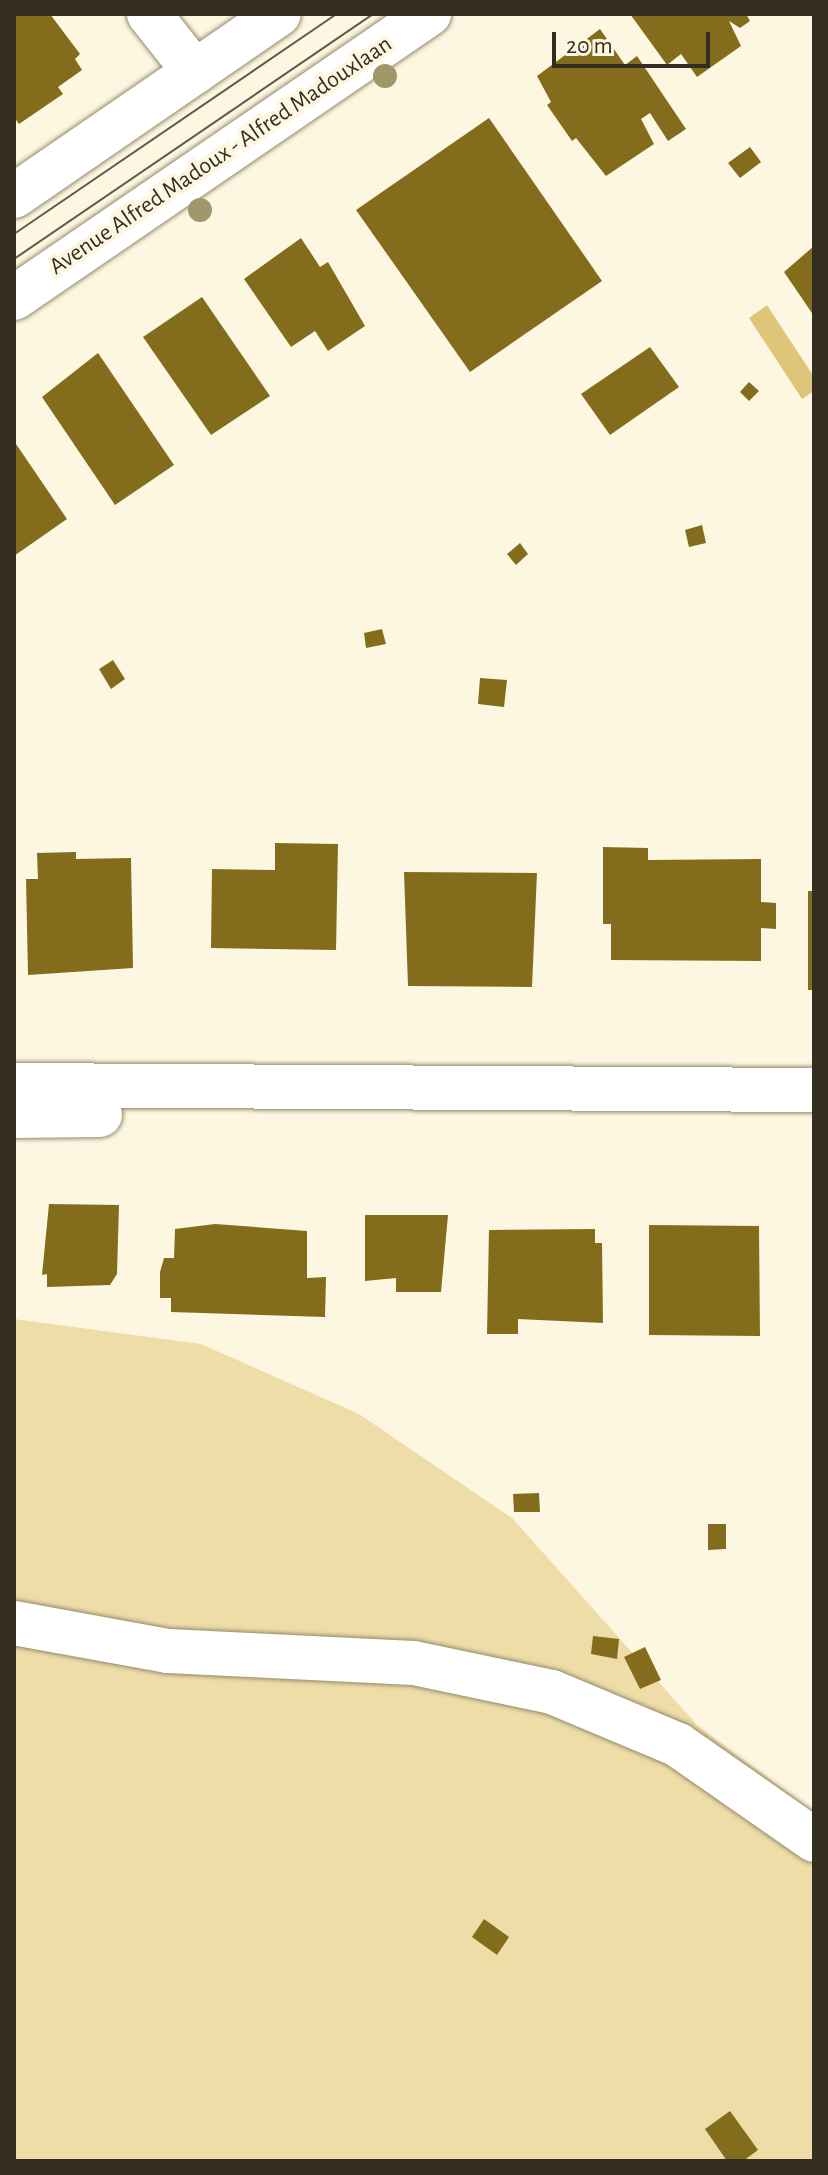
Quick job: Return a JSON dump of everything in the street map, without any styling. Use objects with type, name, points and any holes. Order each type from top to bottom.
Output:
[{"type":"street","points":[[149,14],[195,72]]},
{"type":"street","points":[[14,196],[279,14]]},
{"type":"street","name":"Avenue Alfred Madoux - Alfred Madouxlaan","points":[[14,298],[429,14]]},
{"type":"street","points":[[14,1085],[814,1090]]},
{"type":"street","points":[[14,1116],[814,1119]]},
{"type":"street","points":[[14,1623],[168,1651],[414,1663],[552,1692],[678,1745],[814,1840]]},
{"type":"shaded area","points":[[767,305],[814,377],[814,391],[802,399],[749,318]]},
{"type":"shaded area","points":[[14,1319],[201,1344],[359,1414],[512,1518],[698,1726],[814,1812],[814,2161],[14,2161]]},
{"type":"building","points":[[14,14],[50,14],[80,54],[75,59],[82,70],[58,87],[63,94],[19,124],[14,117]]},
{"type":"building","points":[[630,14],[746,14],[750,21],[740,28],[729,21],[741,46],[697,77],[681,54],[667,65]]},
{"type":"building","points":[[600,29],[625,65],[637,56],[686,129],[668,141],[650,113],[641,119],[654,144],[606,176],[576,138],[572,141],[547,105],[551,102],[537,76]]},
{"type":"building","points":[[489,118],[602,281],[470,372],[356,210]]},
{"type":"building","points":[[750,147],[761,162],[740,178],[728,163]]},
{"type":"building","points":[[301,238],[320,267],[328,262],[365,326],[328,351],[315,331],[291,347],[244,279]]},
{"type":"building","points":[[814,246],[814,316],[784,272]]},
{"type":"building","points":[[202,297],[270,396],[211,435],[143,337]]},
{"type":"building","points":[[650,347],[679,387],[610,435],[581,394]]},
{"type":"building","points":[[98,353],[174,465],[115,505],[42,397]]},
{"type":"building","points":[[749,382],[759,391],[749,401],[740,392]]},
{"type":"building","points":[[14,441],[67,519],[14,556]]},
{"type":"building","points":[[702,525],[706,543],[689,547],[685,530]]},
{"type":"building","points":[[520,543],[528,554],[516,565],[507,554]]},
{"type":"building","points":[[382,629],[386,644],[366,648],[364,633]]},
{"type":"building","points":[[113,660],[125,679],[111,689],[99,669]]},
{"type":"building","points":[[480,678],[507,680],[504,707],[478,704]]},
{"type":"building","points":[[275,843],[338,844],[336,950],[211,948],[212,869],[275,870]]},
{"type":"building","points":[[603,847],[648,848],[648,860],[761,859],[761,902],[776,903],[776,929],[761,928],[761,961],[611,960],[611,924],[603,924]]},
{"type":"building","points":[[76,852],[76,859],[131,858],[133,968],[28,975],[26,879],[38,879],[37,853]]},
{"type":"building","points":[[404,872],[537,873],[532,987],[408,986]]},
{"type":"building","points":[[808,891],[814,891],[814,990],[808,990]]},
{"type":"building","points":[[49,1204],[119,1205],[117,1274],[110,1285],[47,1287],[47,1274],[42,1275]]},
{"type":"building","points":[[365,1215],[448,1215],[441,1292],[396,1292],[396,1278],[365,1281]]},
{"type":"building","points":[[215,1224],[307,1231],[307,1278],[326,1277],[325,1317],[171,1312],[171,1298],[160,1298],[160,1272],[164,1258],[174,1258],[175,1229]]},
{"type":"building","points":[[649,1225],[759,1226],[760,1336],[649,1335]]},
{"type":"building","points":[[595,1229],[595,1243],[602,1243],[603,1323],[518,1319],[518,1334],[487,1334],[489,1230]]},
{"type":"building","points":[[539,1493],[540,1512],[514,1512],[513,1494]]},
{"type":"building","points":[[708,1524],[726,1524],[726,1549],[708,1550]]},
{"type":"building","points":[[593,1636],[619,1639],[617,1659],[591,1654]]},
{"type":"building","points":[[645,1647],[661,1680],[640,1689],[624,1657]]},
{"type":"building","points":[[484,1919],[509,1937],[497,1955],[472,1937]]},
{"type":"building","points":[[730,2111],[758,2150],[743,2161],[727,2161],[705,2129]]},
{"type":"tram line","points":[[14,234],[336,14]]},
{"type":"tram line","points":[[14,259],[373,14]]}]
